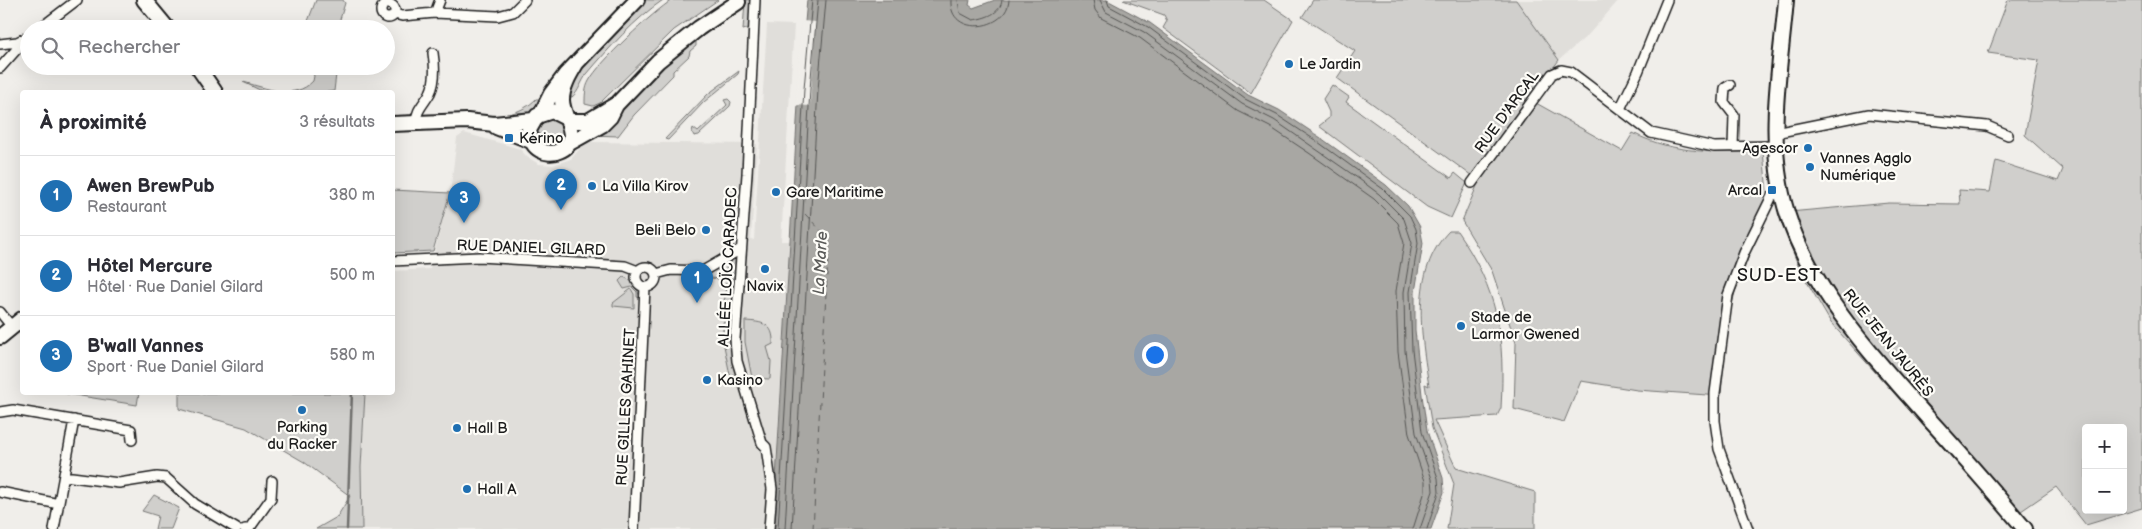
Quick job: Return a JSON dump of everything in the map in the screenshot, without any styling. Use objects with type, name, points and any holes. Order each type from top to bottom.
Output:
[{"type":"main road","points":[[144,0],[161,20]]},
{"type":"main road","name":"RUE JEAN JAURÈS","points":[[1786,0],[1775,140],[1781,191],[1807,258],[1841,315],[2025,529]]},
{"type":"main road","points":[[395,124],[467,121],[494,124],[558,112],[567,119],[588,121],[616,105],[676,45],[738,2]]},
{"type":"main road","points":[[531,141],[529,130],[551,94],[630,3]]},
{"type":"main road","points":[[568,144],[572,133],[562,96],[576,64]]},
{"type":"main road","points":[[204,75],[216,90]]},
{"type":"main road","points":[[494,124],[496,128],[531,141],[540,150],[552,153],[602,125],[610,117],[616,105]]},
{"type":"main road","points":[[0,337],[17,323]]},
{"type":"street","points":[[434,13],[440,0]]},
{"type":"street","points":[[388,2],[394,9],[394,14],[402,16],[434,13],[498,16],[512,12],[525,0]]},
{"type":"street","name":"ALLÉE LOÏC CARADEC","points":[[755,0],[741,249],[735,320],[736,350],[762,443],[766,447],[772,489],[769,529]]},
{"type":"street","points":[[1620,109],[1667,0]]},
{"type":"street","points":[[51,20],[75,1]]},
{"type":"street","points":[[0,44],[18,42],[17,49],[0,68]]},
{"type":"street","points":[[416,122],[417,112],[433,86],[435,69],[433,53]]},
{"type":"street","name":"RUE D'ARCAL","points":[[1472,184],[1552,74],[1561,70],[1571,72],[1638,125],[1651,133],[1701,145],[1734,147],[1775,140],[1869,114],[1987,126],[2008,135]]},
{"type":"street","points":[[1730,85],[1725,88],[1724,102],[1734,114],[1734,147]]},
{"type":"street","points":[[1748,529],[1719,449],[1715,421],[1715,393],[1726,306],[1731,286],[1772,196],[1781,191]]},
{"type":"street","points":[[656,274],[671,270],[703,271],[741,249]]},
{"type":"street","name":"RUE DANIEL GILARD","points":[[395,261],[486,257],[625,266],[638,271]]},
{"type":"street","points":[[642,267],[649,267],[656,274],[654,283],[645,287],[636,279],[638,271],[642,267]]},
{"type":"street","name":"RUE GILLES GAHINET","points":[[634,529],[645,287]]},
{"type":"street","points":[[0,312],[17,323]]},
{"type":"street","points":[[0,412],[13,410],[133,427],[132,440]]},
{"type":"street","points":[[54,529],[74,420]]},
{"type":"street","points":[[64,476],[119,483],[156,477],[166,478],[195,504],[237,529]]},
{"type":"street","points":[[245,529],[249,528],[272,498],[272,480]]},
{"type":"street","points":[[0,492],[60,504]]},
{"type":"shaded area","points":[[316,0],[343,0],[345,3],[340,20],[308,20]]},
{"type":"shaded area","points":[[644,0],[663,0],[642,16],[613,44],[587,74],[572,97],[566,96],[579,68]]},
{"type":"shaded area","points":[[672,0],[718,0],[674,30],[600,103],[593,106],[585,104],[585,95],[589,81],[604,62],[652,15]]},
{"type":"shaded area","points":[[745,0],[751,0],[750,28],[743,30]]},
{"type":"shaded area","points":[[1123,0],[1264,0],[1293,20],[1251,93],[1163,28],[1167,21],[1164,15]]},
{"type":"shaded area","points":[[1313,0],[1516,0],[1559,60],[1532,96],[1536,103],[1622,151],[1633,133],[1664,145],[1696,151],[1763,151],[1769,213],[1750,253],[1735,292],[1726,329],[1721,396],[1637,390],[1581,381],[1564,422],[1514,409],[1516,343],[1492,271],[1462,221],[1479,181],[1337,78],[1355,51],[1302,17]]},
{"type":"shaded area","points":[[1516,0],[1619,0],[1588,35],[1559,60]]},
{"type":"shaded area","points":[[2008,0],[2142,0],[2142,508],[2127,513],[2127,424],[2082,424],[2082,514],[2122,514],[2086,525],[2056,487],[2008,520],[1831,323],[1800,270],[1778,213],[1889,203],[1960,204],[1959,190],[1990,192],[1996,161],[2058,181],[2063,169],[2025,135],[2039,60],[1988,53]]},
{"type":"shaded area","points":[[767,24],[794,25],[781,241],[790,241],[772,529],[362,529],[361,467],[365,395],[395,395],[395,271],[430,269],[450,193],[457,138],[464,133],[468,134],[520,149],[527,157],[539,164],[553,165],[571,159],[583,145],[591,142],[757,144],[751,239],[754,240]]},
{"type":"shaded area","points":[[700,33],[707,33],[696,41],[696,46],[690,51],[689,56],[673,71],[673,75],[634,115],[618,136],[592,135],[654,72]]},
{"type":"shaded area","points":[[739,71],[738,74],[704,102],[668,140],[665,139],[708,94]]},
{"type":"shaded area","points":[[314,75],[336,75],[334,90],[297,90],[306,87],[313,81]]},
{"type":"shaded area","points":[[243,82],[271,90],[260,90]]},
{"type":"shaded area","points":[[1332,85],[1349,97],[1346,102],[1451,178],[1455,173],[1467,183],[1451,218],[1427,207],[1319,126],[1329,118],[1329,112],[1323,99]]},
{"type":"shaded area","points":[[536,99],[547,99],[525,118],[483,118],[518,111]]},
{"type":"shaded area","points":[[728,99],[731,102],[730,106],[699,135],[694,136],[693,128],[698,132],[727,105],[724,100]]},
{"type":"shaded area","points":[[550,117],[556,118],[564,126],[564,138],[556,146],[550,147],[544,146],[536,138],[535,132],[536,126],[544,118]]},
{"type":"shaded area","points":[[395,190],[450,193],[433,251],[395,253]]},
{"type":"shaded area","name":"Stade de Larmor Gwened","points":[[1449,231],[1457,231],[1471,253],[1482,274],[1496,315],[1502,359],[1501,408],[1497,416],[1434,420],[1456,468],[1535,492],[1535,529],[1447,529],[1454,484],[1432,428],[1425,384],[1429,386],[1423,346],[1421,304],[1423,284],[1428,265],[1437,247]]},
{"type":"shaded area","points":[[738,256],[736,279],[725,278],[727,263]]},
{"type":"shaded area","points":[[721,266],[720,279],[702,277]]},
{"type":"shaded area","points":[[623,277],[634,285],[640,298],[637,297],[637,292],[632,287],[624,289],[619,281]]},
{"type":"shaded area","points":[[726,283],[736,283],[734,318],[723,318]]},
{"type":"shaded area","points":[[631,289],[634,294],[634,308],[613,306],[613,303]]},
{"type":"shaded area","points":[[745,321],[762,323],[771,332],[773,344],[767,347],[771,361],[770,379],[752,378],[745,342]]},
{"type":"shaded area","points":[[723,322],[732,323],[738,375],[730,375],[723,341]]},
{"type":"shaded area","points":[[74,395],[139,395],[137,405]]},
{"type":"shaded area","points":[[179,395],[365,395],[361,467],[362,529],[316,529],[337,517],[350,496],[304,462],[246,428],[179,409]]},
{"type":"shaded area","points":[[154,495],[179,508],[171,529],[155,529],[158,516],[142,511]]},
{"type":"water","name":"La Marle","points":[[807,0],[970,0],[969,5],[973,8],[995,0],[1107,0],[1150,23],[1248,95],[1279,110],[1386,185],[1408,206],[1420,227],[1423,243],[1415,292],[1415,330],[1427,431],[1443,478],[1444,492],[1431,529],[773,529],[799,88]]},
{"type":"pier","points":[[802,21],[816,22],[810,106],[796,105]]},
{"type":"waterway","points":[[347,529],[352,395]]},
{"type":"ferry route","points":[[805,214],[829,239],[813,529]]},
{"type":"place","name":"Le Jardin","points":[[1289,64]]},
{"type":"place","name":"Kérino","points":[[509,138]]},
{"type":"place","name":"Agescor","points":[[1808,148]]},
{"type":"place","name":"Vannes Agglo Numérique","points":[[1810,167]]},
{"type":"place","name":"La Villa Kirov","points":[[592,186]]},
{"type":"place","name":"Arcal","points":[[1772,190]]},
{"type":"place","name":"Gare Maritime","points":[[776,192]]},
{"type":"place","name":"Hôtel Mercure","points":[[561,210]]},
{"type":"place","name":"B'wall Vannes","points":[[464,223]]},
{"type":"place","name":"Beli Belo","points":[[706,230]]},
{"type":"place","name":"Navix","points":[[765,269]]},
{"type":"place","name":"Awen BrewPub","points":[[697,303]]},
{"type":"place","name":"Stade de Larmor Gwened","points":[[1461,326]]},
{"type":"place","name":"Kasino","points":[[707,380]]},
{"type":"place","name":"Parking du Racker","points":[[302,410]]},
{"type":"place","name":"Hall B","points":[[457,428]]},
{"type":"place","name":"Hall A","points":[[467,489]]},
{"type":"district","name":"SUD-EST","points":[[1779,275]]}]
